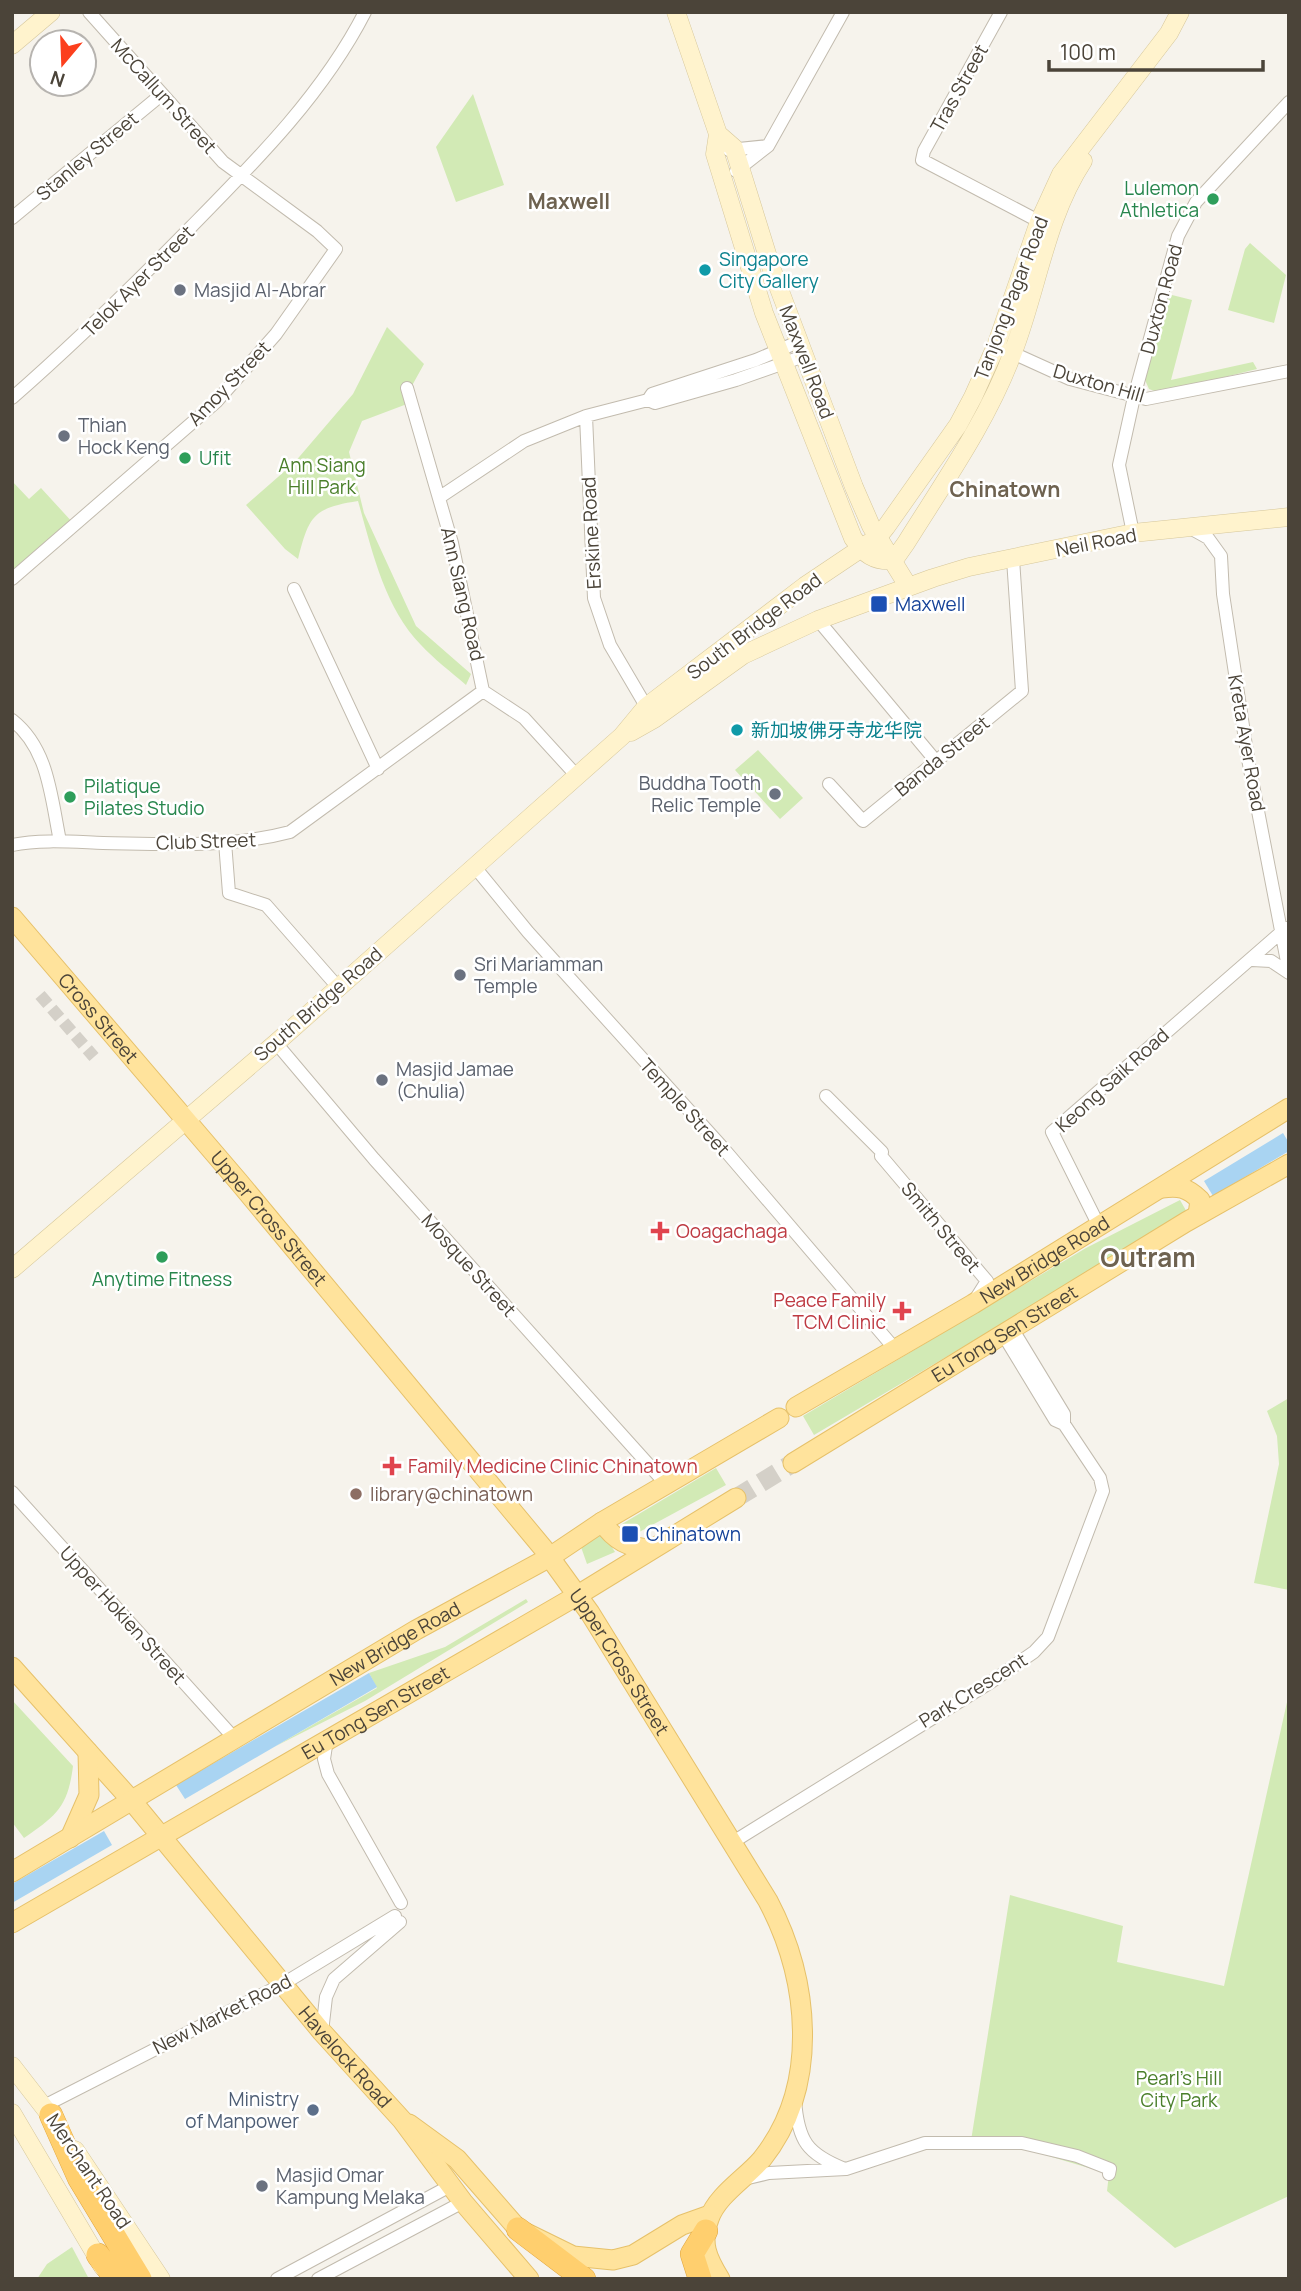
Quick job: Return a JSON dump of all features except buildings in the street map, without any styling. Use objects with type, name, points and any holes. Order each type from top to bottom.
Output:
[{"type":"highway","points":[[48,2110],[79,2178],[140,2279]]},
{"type":"highway","points":[[700,2279],[692,2254],[708,2223]]},
{"type":"highway","points":[[518,2229],[584,2279]]},
{"type":"highway","points":[[98,2255],[116,2279]]},
{"type":"main road","points":[[12,45],[51,12]]},
{"type":"main road","name":"Maxwell Road","points":[[676,12],[719,134],[734,148],[742,169],[772,270],[854,487],[878,537],[908,586]]},
{"type":"main road","name":"Tanjong Pagar Road","points":[[859,547],[878,537],[958,425],[996,346],[1046,225],[1068,163],[1169,33],[1180,12]]},
{"type":"main road","name":"Tanjong Pagar Road","points":[[894,560],[966,447],[1013,354],[1046,225],[1081,163],[1175,41],[1193,12]]},
{"type":"main road","name":"Maxwell Road","points":[[719,134],[715,154],[781,357],[835,497],[859,547]]},
{"type":"main road","name":"Neil Road","points":[[908,586],[969,567],[1133,533],[1289,517]]},
{"type":"main road","points":[[859,547],[870,557],[881,561],[894,560]]},
{"type":"main road","name":"South Bridge Road","points":[[12,1269],[185,1118],[276,1043],[576,775],[859,547]]},
{"type":"main road","name":"South Bridge Road","points":[[650,713],[743,655],[818,620],[908,586]]},
{"type":"main road","name":"Cross Street","points":[[12,918],[185,1118]]},
{"type":"main road","name":"New Bridge Road","points":[[796,1407],[972,1304],[1289,1108]]},
{"type":"main road","name":"Upper Cross Street","points":[[185,1118],[550,1557],[578,1595],[733,1842],[782,1929],[797,1974],[802,2006],[802,2044],[794,2092],[781,2127],[763,2157],[708,2223]]},
{"type":"main road","name":"Eu Tong Sen Street","points":[[793,1463],[1198,1215],[1289,1164]]},
{"type":"main road","points":[[1162,1188],[1181,1186],[1189,1190],[1200,1200],[1198,1215]]},
{"type":"main road","name":"New Bridge Road","points":[[12,1872],[416,1630],[550,1557],[602,1522],[779,1418]]},
{"type":"main road","name":"Eu Tong Sen Street","points":[[12,1923],[578,1595],[736,1498]]},
{"type":"main road","points":[[602,1522],[618,1540],[651,1549]]},
{"type":"main road","name":"Havelock Road","points":[[12,1667],[132,1801],[322,2032],[402,2120],[450,2186],[529,2279]]},
{"type":"main road","points":[[71,1838],[89,1795],[88,1752]]},
{"type":"main road","name":"Merchant Road","points":[[12,2066],[48,2110],[161,2279]]},
{"type":"main road","name":"Merchant Road","points":[[12,2113],[98,2255],[108,2279]]},
{"type":"main road","points":[[402,2120],[434,2139],[457,2159],[518,2229],[573,2256],[613,2260],[634,2255],[682,2225],[708,2223],[706,2257],[720,2279]]},
{"type":"street","name":"McCallum Street","points":[[89,12],[161,94],[245,180]]},
{"type":"street","name":"Telok Ayer Street","points":[[12,398],[78,341],[245,180],[258,157],[335,63],[365,12]]},
{"type":"street","points":[[722,175],[742,169],[768,146],[843,12]]},
{"type":"street","name":"Tras Street","points":[[1001,12],[924,151],[922,160],[1046,225]]},
{"type":"street","name":"Stanley Street","points":[[12,218],[161,94]]},
{"type":"street","name":"Duxton Road","points":[[1133,533],[1119,471],[1134,397],[1178,236],[1196,202],[1289,102]]},
{"type":"street","points":[[715,154],[734,148],[768,146]]},
{"type":"street","name":"Amoy Street","points":[[12,579],[216,402],[276,334],[334,253],[335,245],[245,180]]},
{"type":"street","name":"Duxton Hill","points":[[996,346],[1070,379],[1149,400],[1289,371]]},
{"type":"street","points":[[440,497],[524,441],[586,416],[648,400],[652,394],[801,349]]},
{"type":"street","name":"Ann Siang Road","points":[[408,388],[440,497],[484,691]]},
{"type":"street","name":"Erskine Road","points":[[586,416],[594,598],[610,645],[650,713]]},
{"type":"street","name":"Kreta Ayer Road","points":[[1190,527],[1208,538],[1221,556],[1223,594],[1248,759],[1285,928],[1289,972]]},
{"type":"street","name":"Banda Street","points":[[829,784],[863,821],[934,760],[1022,691],[1013,559]]},
{"type":"street","points":[[294,589],[378,769]]},
{"type":"street","points":[[818,620],[934,760]]},
{"type":"street","points":[[484,691],[524,718],[576,775]]},
{"type":"street","name":"Club Street","points":[[12,845],[60,841],[225,842],[261,839],[290,832],[484,691]]},
{"type":"street","points":[[12,720],[26,730],[39,751],[60,841]]},
{"type":"street","points":[[225,842],[229,893],[266,905],[337,986]]},
{"type":"street","name":"Temple Street","points":[[474,866],[528,932],[723,1148],[895,1349]]},
{"type":"street","name":"Keong Saik Road","points":[[1099,1226],[1052,1132],[1153,1041],[1252,960],[1285,928]]},
{"type":"street","points":[[1252,960],[1271,961],[1289,972]]},
{"type":"street","name":"Mosque Street","points":[[276,1043],[374,1159],[666,1484]]},
{"type":"street","name":"Smith Street","points":[[826,1096],[882,1152],[881,1156],[1000,1286]]},
{"type":"street","name":"Smith Street","points":[[937,1218],[987,1281],[972,1304]]},
{"type":"street","name":"Park Crescent","points":[[733,1842],[990,1682],[1040,1647],[1054,1622],[1104,1491],[1100,1478],[1064,1424],[1064,1414],[1009,1333]]},
{"type":"street","name":"Upper Hokien Street","points":[[12,1492],[234,1738]]},
{"type":"street","points":[[327,1739],[324,1759],[328,1774],[401,1903]]},
{"type":"street","name":"New Market Road","points":[[48,2110],[398,1919],[334,1979],[326,1997],[322,2032]]},
{"type":"street","points":[[794,2092],[799,2129],[808,2148],[818,2158],[846,2169]]},
{"type":"street","points":[[743,2179],[769,2174],[846,2169],[925,2143],[1022,2143],[1077,2156],[1110,2169],[1109,2174]]},
{"type":"street","points":[[277,2279],[450,2186]]},
{"type":"street","points":[[317,2257],[323,2276],[463,2202]]},
{"type":"street","points":[[395,2216],[405,2233]]},
{"type":"street","points":[[362,2234],[372,2250]]},
{"type":"green space","points":[[473,94],[504,185],[456,202],[436,147]]},
{"type":"green space","points":[[1250,243],[1286,275],[1274,323],[1228,310],[1245,249]]},
{"type":"green space","points":[[1168,294],[1192,300],[1171,380],[1253,362],[1257,369],[1160,393],[1149,389],[1145,380]]},
{"type":"green space","name":"Ann Siang Hill Park","points":[[387,327],[424,364],[409,391],[407,404],[362,421],[349,452],[364,513],[416,626],[471,674],[466,685],[421,645],[408,630],[388,596],[358,501],[331,507],[315,516],[306,533],[298,559],[285,549],[246,505],[294,463],[353,394]]},
{"type":"green space","points":[[12,481],[29,499],[41,488],[74,524],[12,579]]},
{"type":"green space","points":[[758,750],[803,798],[780,819],[735,770]]},
{"type":"green space","points":[[1180,1200],[1188,1214],[814,1435],[803,1416],[1086,1248]]},
{"type":"green space","points":[[1289,1398],[1289,1590],[1254,1583],[1279,1464],[1277,1436],[1267,1411]]},
{"type":"green space","points":[[716,1468],[726,1485],[630,1537],[621,1530],[622,1524]]},
{"type":"green space","points":[[603,1533],[615,1552],[587,1564],[581,1547]]},
{"type":"green space","points":[[526,1599],[528,1602],[365,1701],[274,1747],[377,1688],[369,1673],[445,1647]]},
{"type":"green space","name":"Pearl's Hill City Park","points":[[1289,1693],[1289,2196],[1175,2248],[1107,2191],[1109,2174],[1025,2149],[970,2147],[1010,1895],[1123,1926],[1117,1962],[1224,1986]]},
{"type":"green space","points":[[12,1700],[73,1766],[68,1791],[59,1809],[24,1838],[12,1822]]},
{"type":"green space","points":[[72,2247],[89,2279],[37,2279],[47,2264]]},
{"type":"water","points":[[1283,1133],[1289,1143],[1289,1151],[1213,1196],[1204,1181]]},
{"type":"water","points":[[369,1673],[377,1687],[185,1799],[176,1785]]},
{"type":"water","points":[[104,1831],[112,1845],[12,1903],[12,1884]]},
{"type":"tunnel","points":[[40,995],[94,1057]]},
{"type":"tunnel","points":[[736,1498],[793,1463]]},
{"type":"place","name":"Lulemon Athletica","points":[[1213,199]]},
{"type":"place","name":"Singapore City Gallery","points":[[705,270]]},
{"type":"place","name":"Masjid Al-Abrar","points":[[180,290]]},
{"type":"place","name":"Thian Hock Keng","points":[[64,436]]},
{"type":"place","name":"Ufit","points":[[185,458]]},
{"type":"place","name":"Maxwell","points":[[879,604]]},
{"type":"place","name":"新加坡佛牙寺龙华院","points":[[737,730]]},
{"type":"place","name":"Buddha Tooth Relic Temple","points":[[775,794]]},
{"type":"place","name":"Pilatique Pilates Studio","points":[[70,797]]},
{"type":"place","name":"Sri Mariamman Temple","points":[[460,975]]},
{"type":"place","name":"Masjid Jamae (Chulia)","points":[[382,1080]]},
{"type":"place","name":"Ooagachaga","points":[[660,1231]]},
{"type":"place","name":"Anytime Fitness","points":[[162,1257]]},
{"type":"place","name":"Peace Family TCM Clinic","points":[[902,1311]]},
{"type":"place","name":"Family Medicine Clinic Chinatown","points":[[392,1466]]},
{"type":"place","name":"library@chinatown","points":[[356,1494]]},
{"type":"place","name":"Chinatown","points":[[630,1534]]},
{"type":"place","name":"Ministry of Manpower","points":[[313,2110]]},
{"type":"place","name":"Masjid Omar Kampung Melaka","points":[[262,2186]]},
{"type":"district","name":"Maxwell","points":[[569,202]]},
{"type":"district","name":"Chinatown","points":[[1005,490]]},
{"type":"district","name":"Outram","points":[[1148,1258]]}]
